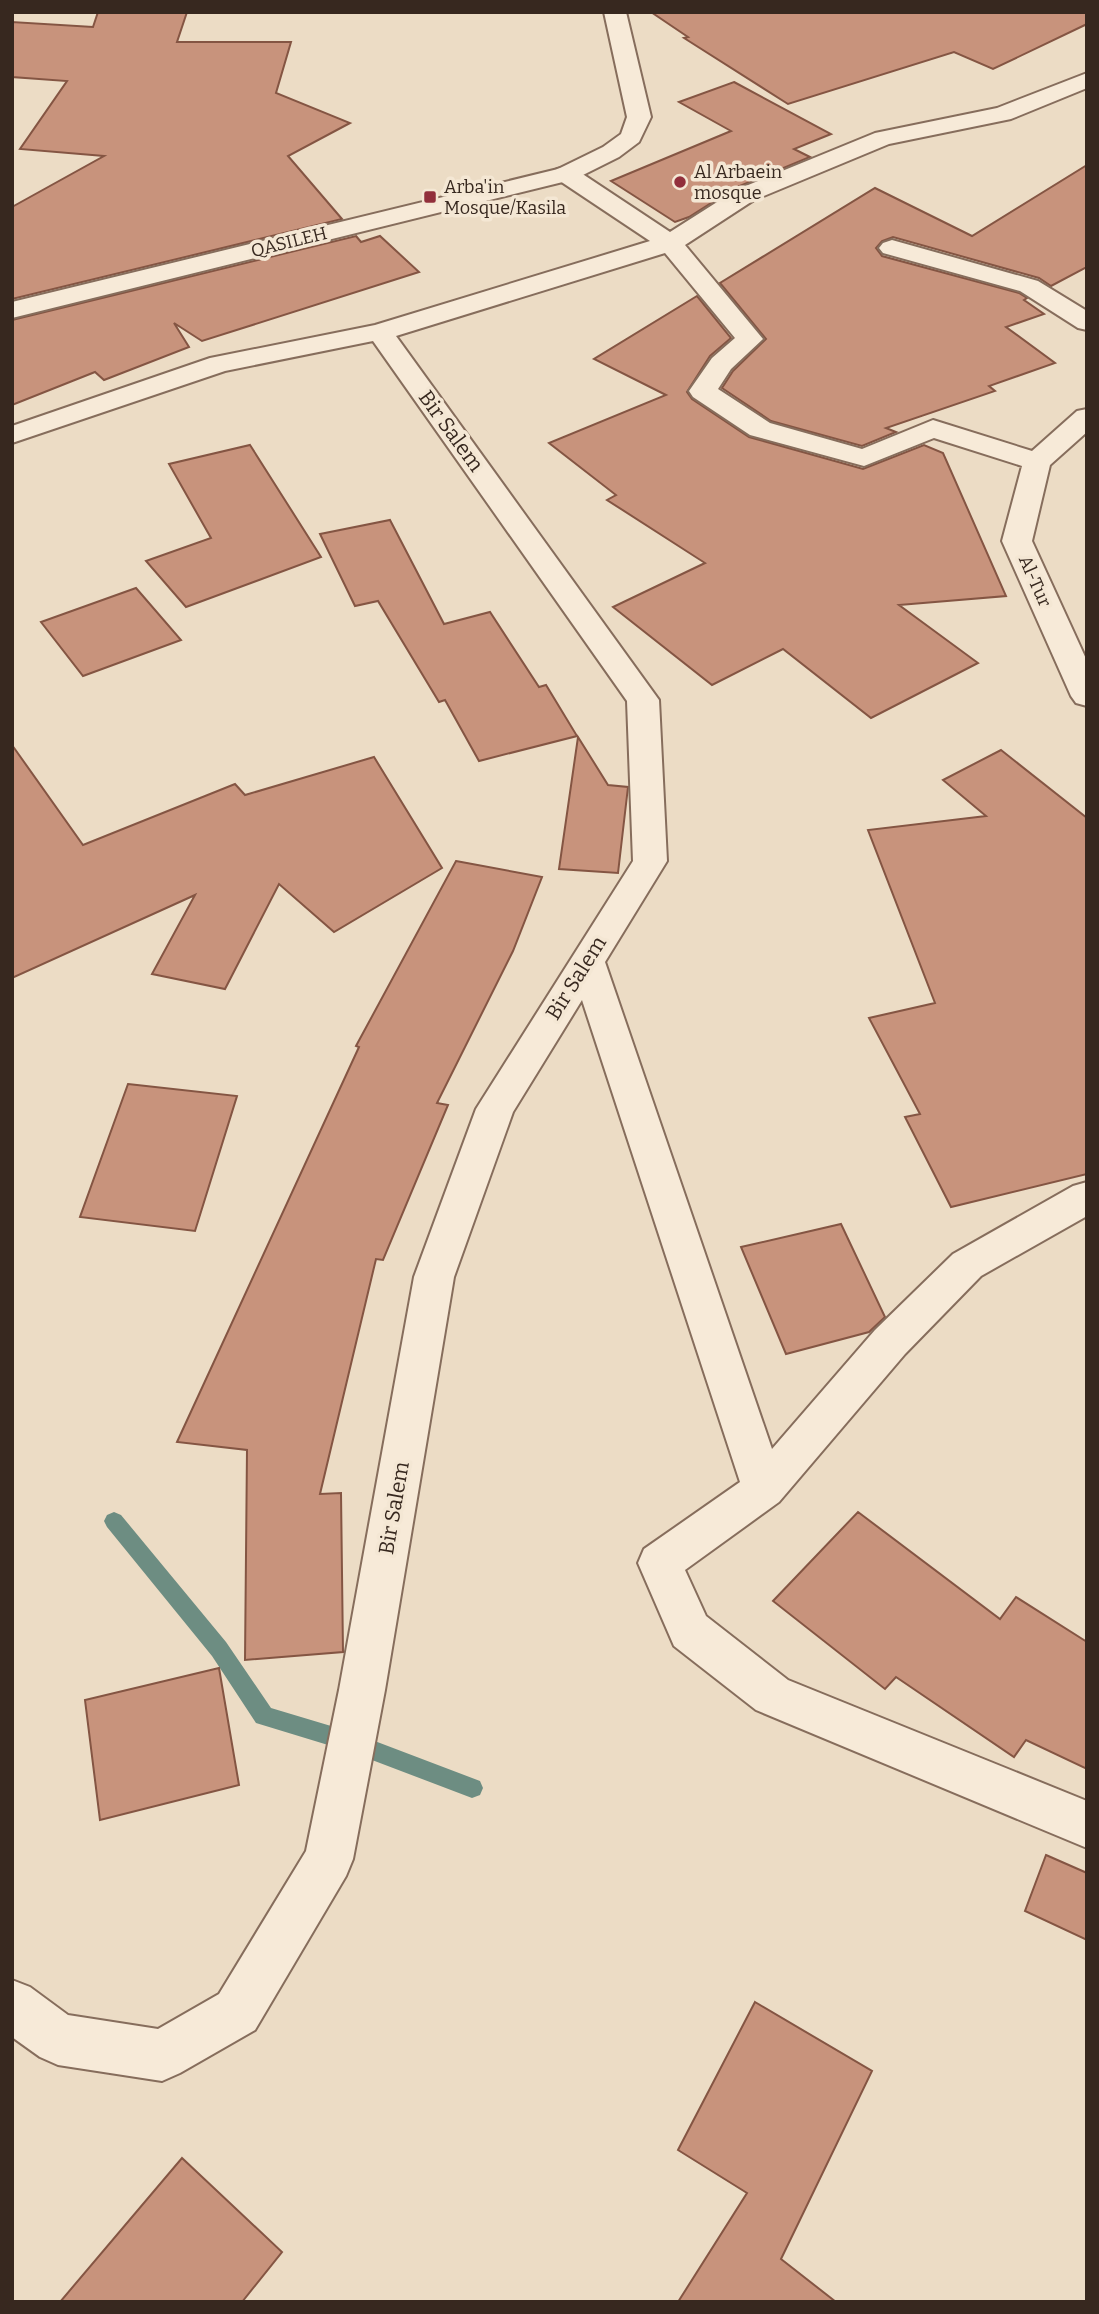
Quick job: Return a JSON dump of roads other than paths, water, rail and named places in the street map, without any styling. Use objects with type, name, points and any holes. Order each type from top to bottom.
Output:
[{"type":"street","name":"QASILEH","points":[[12,310],[566,174],[611,152],[631,137],[639,117],[615,12]]},
{"type":"street","points":[[12,435],[219,364],[380,332],[670,243],[745,195],[883,138],[1003,114],[1087,80]]},
{"type":"street","points":[[566,174],[670,243],[750,340],[721,363],[703,391],[760,429],[864,458],[933,428],[1037,462],[1087,447]]},
{"type":"street","points":[[892,248],[1029,286],[1087,322]]},
{"type":"street","name":"Bir Salem","points":[[12,2005],[58,2039],[162,2055],[237,2012],[328,1859],[362,1690],[434,1278],[495,1108],[650,861],[643,700],[380,332]]},
{"type":"street","points":[[1037,462],[1087,417]]},
{"type":"street","name":"Al-Tur","points":[[1037,462],[1017,541],[1087,696]]},
{"type":"street","points":[[587,961],[764,1489]]},
{"type":"street","points":[[1087,1197],[967,1265],[890,1342],[764,1489],[660,1563],[690,1631],[772,1695],[1087,1825]]},
{"type":"waterway","points":[[114,1521],[219,1649],[264,1716],[351,1742],[472,1788]]},
{"type":"place","name":"Al Arbaein mosque","points":[[680,182]]},
{"type":"place","name":"Arba'in Mosque/Kasila","points":[[430,197]]}]
